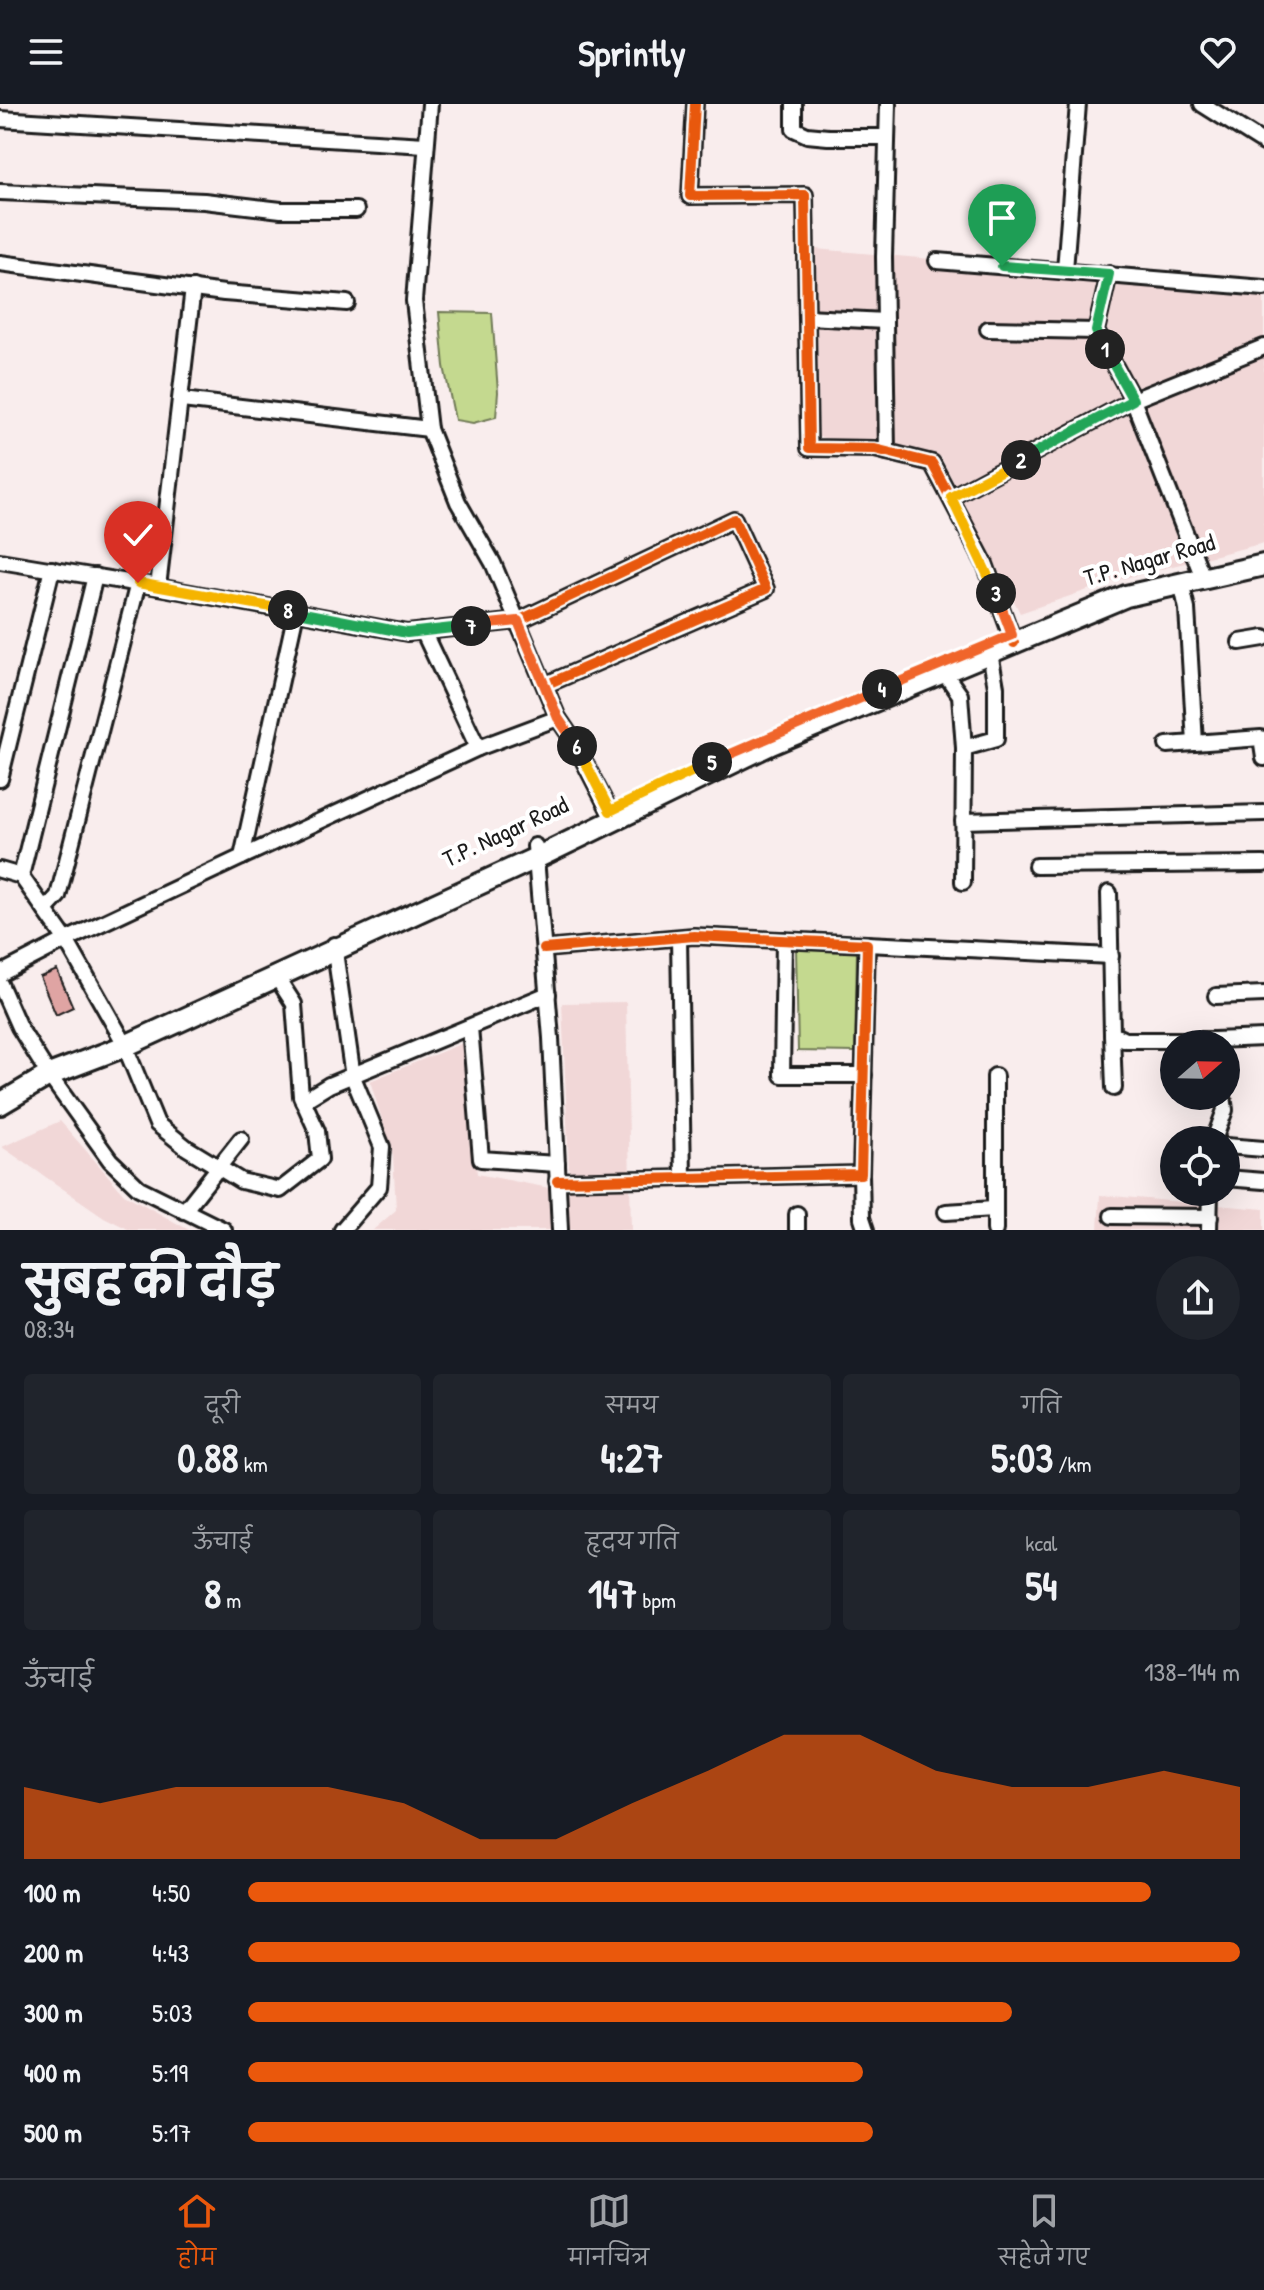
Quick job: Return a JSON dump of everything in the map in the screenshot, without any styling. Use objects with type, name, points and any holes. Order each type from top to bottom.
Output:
[{"type":"main road","name":"T.P. Nagar Road","points":[[0,1089],[123,1043],[536,852],[745,746],[1013,639],[1120,589],[1264,554]]},
{"type":"main road","points":[[612,815],[771,744],[990,653],[1013,639],[1126,596],[1264,565]]},
{"type":"main road","points":[[123,1043],[276,976],[334,944]]},
{"type":"main road","points":[[0,1104],[46,1070]]},
{"type":"street","points":[[430,104],[414,301],[429,429],[458,502],[493,563],[558,718],[573,740],[612,815]]},
{"type":"street","points":[[695,104],[690,196],[805,195],[809,448],[875,449],[932,463],[985,564],[1013,639]]},
{"type":"street","points":[[794,104],[794,129],[807,135],[887,137]]},
{"type":"street","points":[[887,452],[888,104]]},
{"type":"street","points":[[1065,270],[1077,151],[1078,104]]},
{"type":"street","points":[[1202,104],[1264,143]]},
{"type":"street","points":[[0,119],[425,145]]},
{"type":"street","points":[[0,192],[204,201],[281,210],[356,210]]},
{"type":"street","points":[[937,261],[1264,288]]},
{"type":"street","points":[[0,263],[193,288],[347,303]]},
{"type":"street","points":[[1109,274],[1096,331],[1133,400],[1200,570]]},
{"type":"street","points":[[158,587],[193,288]]},
{"type":"street","points":[[807,317],[885,321]]},
{"type":"street","points":[[988,329],[1096,331]]},
{"type":"street","points":[[951,497],[1133,400],[1264,347]]},
{"type":"street","points":[[182,400],[429,429]]},
{"type":"street","points":[[0,561],[407,633],[518,621],[734,519],[766,589],[545,685]]},
{"type":"street","points":[[0,779],[52,569]]},
{"type":"street","points":[[21,876],[95,576]]},
{"type":"street","points":[[1181,582],[1187,609],[1195,743]]},
{"type":"street","points":[[45,910],[58,896],[138,583]]},
{"type":"street","points":[[242,857],[296,612]]},
{"type":"street","points":[[423,631],[478,748]]},
{"type":"street","points":[[1240,642],[1264,638]]},
{"type":"street","points":[[964,748],[996,739],[996,687],[990,653]]},
{"type":"street","points":[[943,671],[960,695],[964,748],[963,882]]},
{"type":"street","points":[[0,974],[66,940],[478,748],[558,718]]},
{"type":"street","points":[[1167,745],[1263,738],[1264,758]]},
{"type":"street","points":[[963,821],[1264,813]]},
{"type":"street","points":[[536,852],[548,994],[560,1230]]},
{"type":"street","points":[[1036,866],[1264,864]]},
{"type":"street","points":[[0,870],[21,876],[66,940],[123,1043],[157,1124],[187,1148],[241,1181],[280,1190],[320,1159],[317,1131],[303,1101],[294,1004],[276,976]]},
{"type":"street","points":[[1109,893],[1114,1088]]},
{"type":"street","points":[[544,949],[679,938],[1111,956]]},
{"type":"street","points":[[679,938],[683,1178]]},
{"type":"street","points":[[784,940],[782,1075],[864,1075]]},
{"type":"street","points":[[334,944],[353,1077],[382,1147],[379,1187],[342,1230]]},
{"type":"street","points":[[866,1230],[862,1218],[861,1174],[867,944]]},
{"type":"street","points":[[0,984],[19,1027],[110,1160],[139,1188],[224,1230]]},
{"type":"street","points":[[303,1101],[329,1085],[548,994]]},
{"type":"street","points":[[1216,996],[1264,994]]},
{"type":"street","points":[[0,1022],[19,1027]]},
{"type":"street","points":[[470,1027],[481,1159],[557,1164]]},
{"type":"street","points":[[1112,1034],[1125,1040],[1160,1041]]},
{"type":"street","points":[[1240,1040],[1264,1038]]},
{"type":"street","points":[[995,1076],[995,1230]]},
{"type":"street","points":[[184,1211],[241,1139]]},
{"type":"street","points":[[1240,1147],[1264,1149]]},
{"type":"street","points":[[557,1181],[861,1174]]},
{"type":"street","points":[[1240,1179],[1264,1181]]},
{"type":"street","points":[[946,1212],[994,1209]]},
{"type":"street","points":[[797,1214],[797,1230]]},
{"type":"street","points":[[1112,1216],[1210,1224]]},
{"type":"shaded area","points":[[816,249],[1264,288],[1264,543],[1117,580],[1020,613],[941,457],[819,437]]},
{"type":"shaded area","points":[[626,1002],[631,1230],[373,1230],[396,1210],[393,1155],[370,1081],[463,1043],[477,1174],[570,1192],[562,1003]]},
{"type":"shaded area","points":[[60,1121],[124,1194],[189,1230],[130,1230],[104,1217],[2,1147]]},
{"type":"shaded area","points":[[1100,1195],[1160,1200],[1160,1206],[1264,1209],[1264,1230],[1098,1230]]},
{"type":"green space","points":[[439,312],[492,313],[498,392],[496,417],[473,423],[455,420],[444,366]]},
{"type":"green space","points":[[796,947],[857,950],[855,1052],[798,1051]]},
{"type":"building","points":[[57,970],[73,1007],[56,1015],[40,977]]},
{"type":"cycle path","points":[[695,104],[690,196],[805,195],[809,448],[875,449],[932,463],[985,564],[1014,643]]},
{"type":"cycle path","points":[[296,612],[407,633],[518,621],[734,519],[766,589],[545,685]]},
{"type":"cycle path","points":[[544,949],[694,936],[867,944],[861,1174],[557,1181]]},
{"type":"route","points":[[138,583],[407,633],[518,621],[558,718],[610,811],[745,746],[1012,635],[985,564],[951,497],[1133,400],[1096,331],[1109,274],[1002,266]]}]
